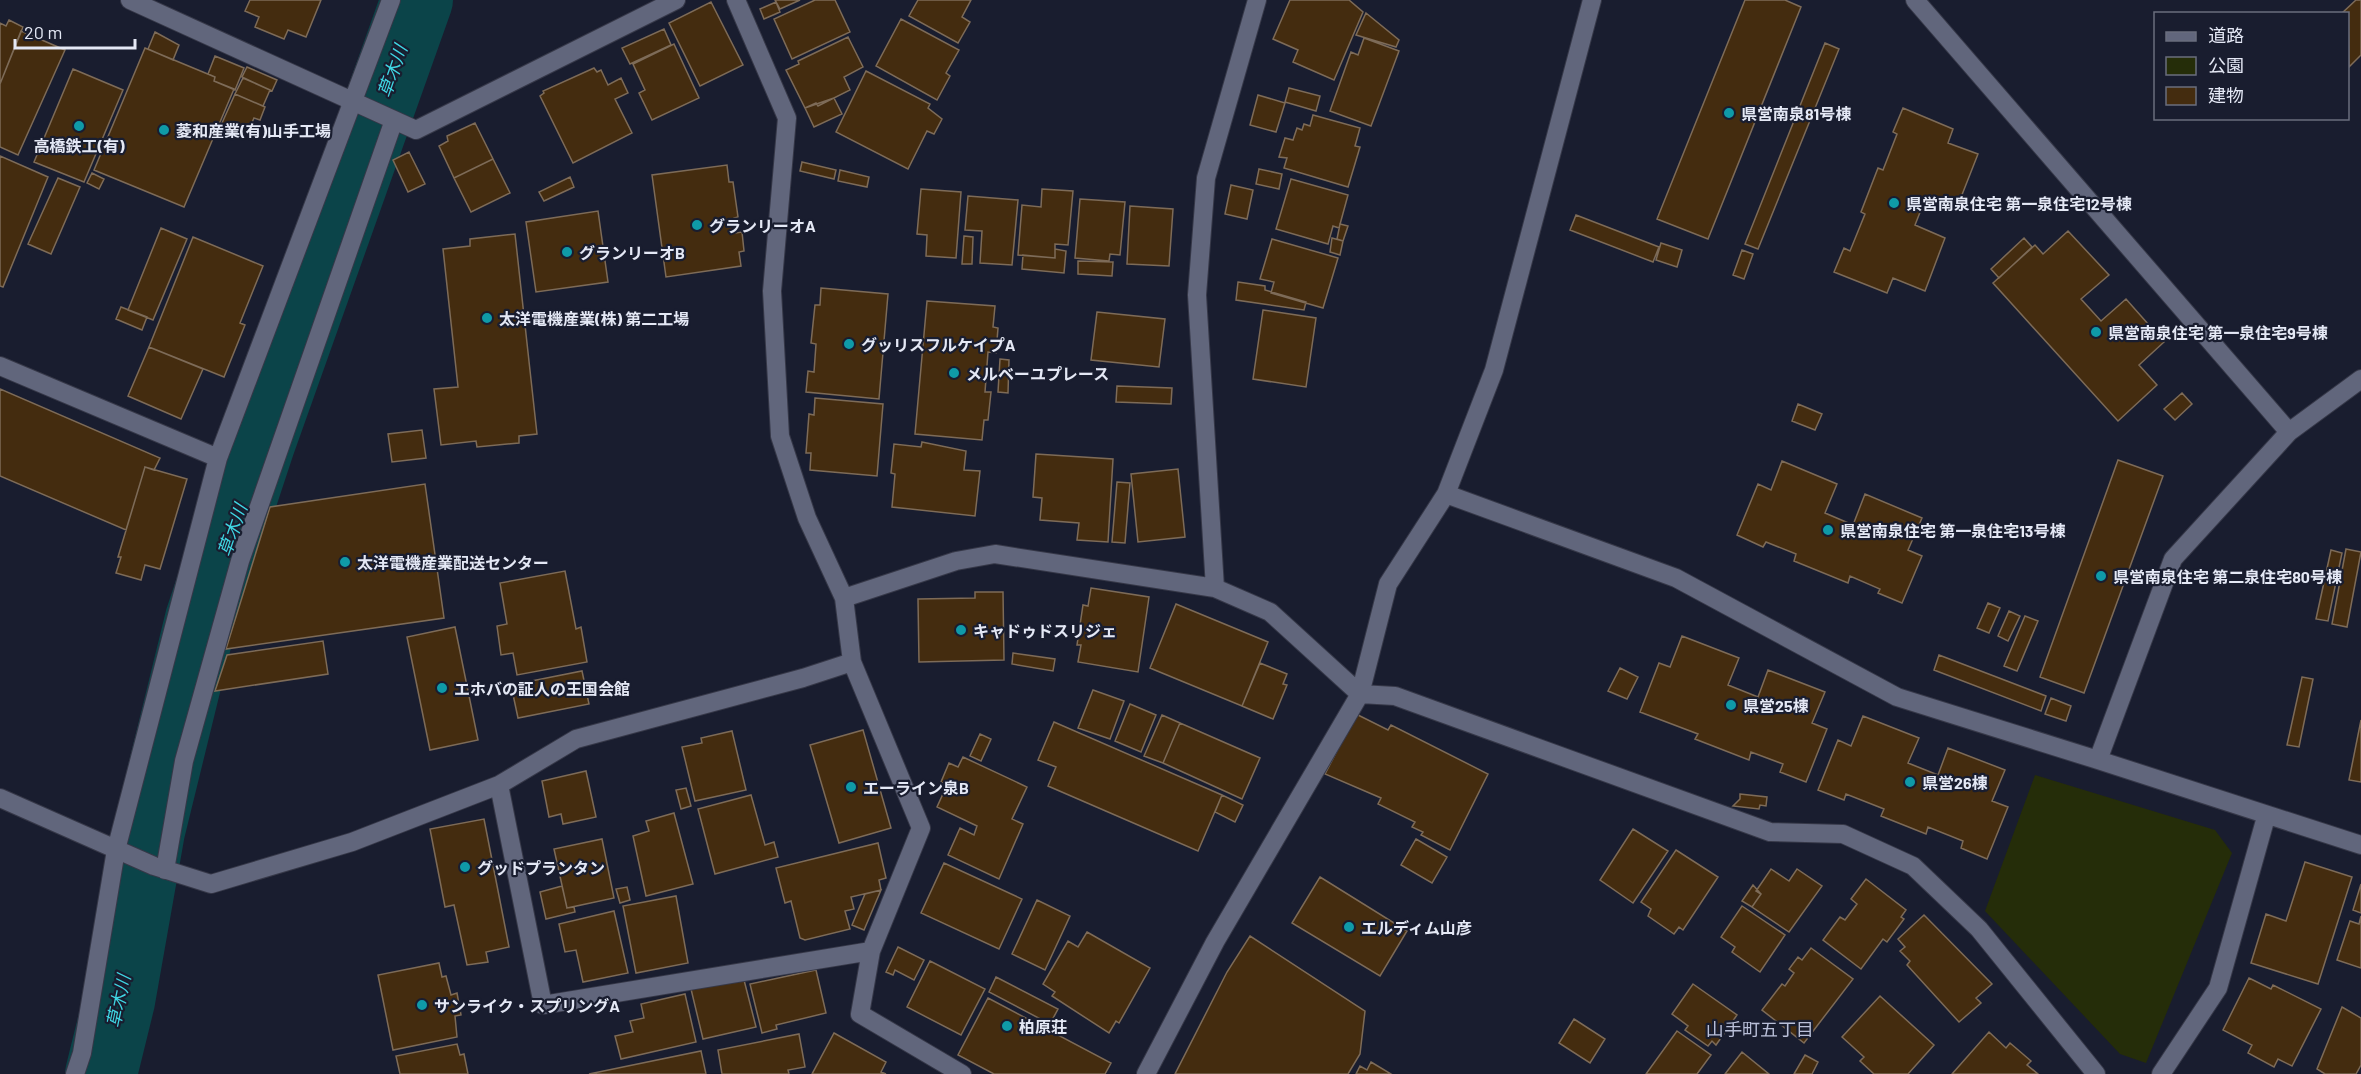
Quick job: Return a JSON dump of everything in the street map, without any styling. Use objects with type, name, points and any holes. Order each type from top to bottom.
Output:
[{"type":"street","points":[[130,0],[416,130],[676,0]]},
{"type":"street","points":[[75,1074],[82,1053],[123,853],[218,458],[359,103],[391,0]]},
{"type":"street","points":[[736,0],[788,118],[772,291],[780,436],[807,518],[844,598],[852,662],[921,828],[871,951],[860,1014],[962,1074]]},
{"type":"street","points":[[1215,588],[1197,295],[1206,178],[1257,0]]},
{"type":"street","points":[[1146,1074],[1215,942],[1360,694],[1388,584],[1446,494],[1494,370],[1592,0]]},
{"type":"street","points":[[1915,0],[2289,432]]},
{"type":"street","points":[[159,868],[184,761],[240,561],[390,118]]},
{"type":"street","points":[[0,366],[218,458]]},
{"type":"street","points":[[2098,760],[2173,559],[2289,432],[2361,379]]},
{"type":"street","points":[[1446,494],[1676,578],[1897,697],[2361,845]]},
{"type":"street","points":[[844,598],[956,561],[995,554],[1105,569],[1215,588],[1270,612],[1360,694],[1395,696],[1770,832],[1843,834],[1913,866],[1979,929],[2096,1074]]},
{"type":"street","points":[[0,798],[159,868],[211,884],[352,842],[500,785],[576,740],[803,678],[852,662]]},
{"type":"street","points":[[500,785],[543,1005],[871,951]]},
{"type":"street","points":[[2161,1074],[2218,988],[2266,816]]},
{"type":"green space","points":[[2035,775],[2215,830],[2232,853],[2146,1063],[2120,1054],[1985,911]]},
{"type":"building","points":[[250,0],[321,0],[306,37],[288,30],[284,39],[255,27],[259,17],[245,11]]},
{"type":"building","points":[[775,0],[800,0],[780,9]]},
{"type":"building","points":[[815,0],[835,0],[850,32],[792,59],[774,19]]},
{"type":"building","points":[[918,0],[971,0],[962,17],[970,22],[958,43],[909,16]]},
{"type":"building","points":[[1290,0],[1349,0],[1363,12],[1334,80],[1293,62],[1298,50],[1273,39]]},
{"type":"building","name":"県営南泉81号棟","points":[[1745,0],[1785,0],[1801,7],[1708,239],[1657,219]]},
{"type":"building","points":[[2356,0],[2361,0],[2361,55],[2349,67],[2349,12],[2343,12]]},
{"type":"building","points":[[711,2],[743,65],[700,86],[669,23]]},
{"type":"building","points":[[776,2],[780,12],[764,19],[760,9]]},
{"type":"building","points":[[1366,13],[1399,40],[1396,47],[1356,35]]},
{"type":"building","points":[[901,19],[959,50],[946,73],[950,76],[937,100],[876,66]]},
{"type":"building","points":[[9,20],[23,27],[0,84],[0,23],[6,26]]},
{"type":"building","points":[[664,29],[671,45],[630,64],[622,48]]},
{"type":"building","points":[[21,31],[65,50],[18,155],[0,147],[0,84]]},
{"type":"building","points":[[155,32],[179,45],[173,60],[148,49]]},
{"type":"building","points":[[848,37],[863,67],[844,77],[850,90],[818,106],[816,103],[805,108],[786,70],[799,64],[798,61]]},
{"type":"building","points":[[1364,38],[1399,51],[1371,126],[1330,111],[1351,52],[1358,55]]},
{"type":"building","points":[[1825,43],[1839,49],[1758,249],[1745,244]]},
{"type":"building","points":[[674,44],[699,98],[652,120],[639,93],[645,90],[633,64]]},
{"type":"building","name":"菱和産業(有)山手工場","points":[[145,48],[215,77],[214,81],[234,89],[184,207],[94,170]]},
{"type":"building","points":[[215,56],[244,68],[235,90],[214,81],[215,77],[208,74]]},
{"type":"building","points":[[247,67],[277,80],[272,91],[242,77]]},
{"type":"building","points":[[594,68],[597,72],[601,70],[608,85],[621,78],[628,93],[615,99],[632,133],[573,163],[540,96],[544,93],[543,91]]},
{"type":"building","name":"高橋鉄工(有)","points":[[73,69],[123,90],[84,182],[34,162]]},
{"type":"building","points":[[866,71],[930,104],[928,108],[942,119],[934,134],[927,131],[908,169],[836,132]]},
{"type":"building","points":[[243,78],[270,90],[263,106],[235,94]]},
{"type":"building","points":[[1289,88],[1320,96],[1316,111],[1285,102]]},
{"type":"building","points":[[235,94],[265,107],[260,120],[254,118],[247,134],[222,123]]},
{"type":"building","points":[[1258,95],[1285,103],[1276,132],[1250,125]]},
{"type":"building","points":[[834,98],[842,114],[814,127],[805,108]]},
{"type":"building","name":"県営南泉住宅 第一泉住宅12号棟","points":[[1903,108],[1953,129],[1948,143],[1978,154],[1956,210],[1926,197],[1915,225],[1945,238],[1925,291],[1893,278],[1887,293],[1834,272],[1844,248],[1850,251],[1865,214],[1861,212],[1878,168],[1883,170],[1897,134],[1893,132]]},
{"type":"building","points":[[1313,115],[1360,128],[1355,146],[1360,147],[1348,187],[1284,168],[1287,158],[1279,157],[1285,138],[1293,140],[1297,128],[1302,130],[1304,124],[1310,126]]},
{"type":"building","points":[[475,123],[493,159],[454,178],[439,146],[448,141],[447,136]]},
{"type":"building","points":[[409,152],[425,184],[408,192],[393,160]]},
{"type":"building","points":[[0,156],[48,177],[3,287],[0,286]]},
{"type":"building","points":[[493,159],[510,193],[471,212],[454,178]]},
{"type":"building","points":[[802,162],[836,170],[834,179],[800,171]]},
{"type":"building","name":"グランリーオA","points":[[727,165],[729,182],[733,182],[738,217],[734,218],[736,233],[742,232],[744,251],[739,252],[741,266],[666,277],[652,175]]},
{"type":"building","points":[[1259,169],[1282,174],[1279,189],[1256,184]]},
{"type":"building","points":[[840,170],[869,177],[867,187],[838,181]]},
{"type":"building","points":[[92,173],[104,179],[99,189],[87,183]]},
{"type":"building","points":[[570,177],[574,187],[544,201],[539,192]]},
{"type":"building","points":[[58,178],[80,187],[51,254],[28,244]]},
{"type":"building","points":[[1291,179],[1348,195],[1339,228],[1333,226],[1328,244],[1276,229]]},
{"type":"building","points":[[1231,185],[1253,190],[1247,219],[1225,214]]},
{"type":"building","points":[[921,189],[961,192],[956,258],[926,256],[927,235],[917,234]]},
{"type":"building","points":[[1042,189],[1073,191],[1068,245],[1055,244],[1055,258],[1018,255],[1022,205],[1041,207]]},
{"type":"building","points":[[968,196],[1018,200],[1012,265],[980,263],[982,231],[965,230]]},
{"type":"building","points":[[1080,199],[1125,202],[1120,255],[1110,254],[1109,261],[1075,258]]},
{"type":"building","points":[[1130,206],[1173,209],[1169,266],[1127,264]]},
{"type":"building","name":"グランリーオB","points":[[598,211],[608,282],[536,292],[526,222]]},
{"type":"building","points":[[1576,215],[1659,247],[1653,262],[1570,230]]},
{"type":"building","points":[[1340,224],[1348,226],[1343,241],[1337,239]]},
{"type":"building","points":[[161,228],[187,239],[153,320],[128,310]]},
{"type":"building","name":"県営南泉住宅 第一泉住宅9号棟","points":[[2068,231],[2109,275],[2081,299],[2101,321],[2126,299],[2164,342],[2139,365],[2157,385],[2118,421],[1993,283],[2035,245],[2043,254]]},
{"type":"building","name":"太洋電機産業(株) 第二工場","points":[[515,234],[537,434],[519,436],[519,443],[477,447],[476,441],[441,445],[434,389],[458,387],[443,249],[470,246],[470,239]]},
{"type":"building","points":[[964,236],[973,237],[972,264],[962,264]]},
{"type":"building","points":[[193,237],[263,266],[240,323],[245,325],[224,377],[149,347]]},
{"type":"building","points":[[1332,238],[1343,241],[1340,255],[1330,252]]},
{"type":"building","points":[[2024,238],[2032,247],[1999,278],[1991,269]]},
{"type":"building","points":[[1272,239],[1338,258],[1323,308],[1271,293],[1274,282],[1260,279]]},
{"type":"building","points":[[1661,243],[1682,250],[1677,267],[1656,260]]},
{"type":"building","points":[[1055,249],[1066,251],[1064,273],[1022,269],[1023,255],[1055,258]]},
{"type":"building","points":[[1742,250],[1753,254],[1744,279],[1733,275]]},
{"type":"building","points":[[1078,261],[1113,262],[1112,276],[1078,274]]},
{"type":"building","points":[[1238,282],[1265,286],[1265,290],[1306,302],[1304,310],[1236,300]]},
{"type":"building","name":"グッリスフルケイプA","points":[[821,288],[888,294],[879,399],[806,392],[808,371],[814,372],[816,344],[811,343],[815,305],[820,305]]},
{"type":"building","name":"メルベーユプレース","points":[[927,301],[995,306],[993,327],[998,328],[996,353],[988,352],[985,392],[991,392],[988,420],[984,420],[982,440],[915,434]]},
{"type":"building","points":[[121,307],[147,317],[142,330],[116,319]]},
{"type":"building","points":[[1263,310],[1316,318],[1306,387],[1253,379]]},
{"type":"building","points":[[1097,312],[1165,319],[1159,367],[1091,360]]},
{"type":"building","points":[[149,347],[203,369],[181,419],[128,396]]},
{"type":"building","points":[[1000,359],[1009,360],[1008,393],[998,392]]},
{"type":"building","points":[[1117,386],[1172,388],[1171,404],[1116,402]]},
{"type":"building","points":[[0,389],[160,458],[154,470],[145,467],[126,530],[0,476]]},
{"type":"building","points":[[2182,393],[2192,404],[2175,420],[2164,409]]},
{"type":"building","points":[[815,398],[883,404],[877,476],[810,470],[811,453],[806,453],[809,414],[814,415]]},
{"type":"building","points":[[1798,404],[1822,414],[1815,430],[1792,421]]},
{"type":"building","points":[[422,430],[426,458],[392,462],[388,434]]},
{"type":"building","points":[[922,442],[966,451],[964,470],[980,471],[975,516],[892,507],[895,474],[891,473],[894,444],[921,447]]},
{"type":"building","points":[[1036,454],[1113,459],[1108,542],[1077,540],[1079,523],[1040,520],[1042,498],[1033,497]]},
{"type":"building","name":"県営南泉住宅 第二泉住宅80号棟","points":[[2118,460],[2163,476],[2084,693],[2040,677]]},
{"type":"building","name":"県営南泉住宅 第一泉住宅13号棟","points":[[1782,461],[1837,484],[1825,513],[1853,525],[1865,494],[1922,518],[1908,550],[1922,556],[1902,603],[1878,593],[1880,589],[1850,576],[1848,583],[1794,561],[1796,554],[1766,542],[1763,547],[1737,535],[1758,484],[1771,490]]},
{"type":"building","points":[[145,467],[187,479],[160,569],[145,565],[141,580],[116,573],[121,557],[118,557]]},
{"type":"building","points":[[1178,469],[1185,537],[1138,542],[1131,474]]},
{"type":"building","points":[[1117,482],[1130,483],[1125,543],[1112,542]]},
{"type":"building","name":"太洋電機産業配送センター","points":[[425,484],[444,618],[226,649],[270,507]]},
{"type":"building","points":[[2346,549],[2361,552],[2347,627],[2332,624]]},
{"type":"building","points":[[2331,550],[2342,553],[2328,621],[2316,619]]},
{"type":"building","points":[[565,571],[576,629],[581,627],[587,662],[517,675],[513,653],[501,655],[497,626],[507,624],[500,583]]},
{"type":"building","points":[[1091,588],[1149,597],[1138,672],[1078,662],[1081,645],[1077,645],[1083,605],[1088,606]]},
{"type":"building","name":"キャドゥドスリジェ","points":[[975,592],[1003,592],[1004,660],[919,662],[918,599],[975,598]]},
{"type":"building","points":[[1988,603],[2000,608],[1989,633],[1977,628]]},
{"type":"building","points":[[1176,604],[1268,642],[1242,706],[1150,668]]},
{"type":"building","points":[[2009,611],[2020,616],[2008,641],[1998,636]]},
{"type":"building","points":[[2025,616],[2038,621],[2017,671],[2004,666]]},
{"type":"building","name":"エホバの証人の王国会館","points":[[455,627],[478,740],[430,750],[407,637]]},
{"type":"building","name":"県営25棟","points":[[1682,636],[1739,658],[1728,685],[1758,697],[1768,670],[1825,692],[1812,723],[1827,729],[1806,782],[1780,772],[1783,764],[1751,752],[1749,760],[1695,739],[1698,734],[1640,712],[1659,663],[1670,667]]},
{"type":"building","points":[[323,641],[328,674],[215,691],[227,655]]},
{"type":"building","points":[[1013,653],[1055,659],[1053,671],[1012,664]]},
{"type":"building","points":[[1939,655],[2046,696],[2041,711],[1934,670]]},
{"type":"building","points":[[1260,663],[1287,674],[1283,684],[1287,685],[1273,719],[1242,706]]},
{"type":"building","points":[[1620,668],[1638,677],[1627,699],[1608,691]]},
{"type":"building","points":[[582,671],[589,704],[518,718],[511,685]]},
{"type":"building","points":[[2302,677],[2313,679],[2299,747],[2287,745]]},
{"type":"building","points":[[1093,690],[1124,701],[1110,739],[1078,728]]},
{"type":"building","points":[[2051,698],[2071,706],[2066,721],[2045,714]]},
{"type":"building","points":[[1130,704],[1156,715],[1141,752],[1115,741]]},
{"type":"building","points":[[1356,714],[1388,730],[1391,725],[1488,774],[1450,850],[1421,835],[1423,832],[1412,827],[1415,822],[1378,804],[1381,798],[1325,774]]},
{"type":"building","points":[[1162,715],[1180,723],[1163,763],[1144,756]]},
{"type":"building","name":"県営26棟","points":[[1863,716],[1919,738],[1908,763],[1938,775],[1948,748],[2005,770],[1992,801],[2008,807],[1987,859],[1961,848],[1963,841],[1928,827],[1926,834],[1881,816],[1884,809],[1846,794],[1844,800],[1818,790],[1838,740],[1851,746]]},
{"type":"building","points":[[2361,720],[2361,782],[2349,780]]},
{"type":"building","points":[[1054,722],[1222,795],[1198,851],[1048,786],[1056,767],[1038,760]]},
{"type":"building","points":[[1180,723],[1260,758],[1242,799],[1163,763]]},
{"type":"building","name":"エーライン泉B","points":[[863,730],[891,828],[839,843],[810,745]]},
{"type":"building","points":[[732,731],[746,790],[695,801],[682,747],[702,743],[701,738]]},
{"type":"building","points":[[980,734],[991,739],[981,761],[970,756]]},
{"type":"building","points":[[963,757],[1027,787],[1012,819],[1023,824],[999,879],[948,855],[960,828],[974,835],[977,826],[937,807],[947,785],[941,782],[949,763],[958,767]]},
{"type":"building","points":[[586,771],[596,817],[563,824],[561,814],[549,817],[542,781]]},
{"type":"building","points":[[686,788],[691,806],[681,809],[676,790]]},
{"type":"building","points":[[1740,794],[1767,797],[1766,806],[1760,805],[1759,809],[1733,806],[1740,799]]},
{"type":"building","points":[[751,795],[765,845],[774,842],[778,857],[715,874],[698,809]]},
{"type":"building","points":[[1222,795],[1243,805],[1235,822],[1215,812]]},
{"type":"building","points":[[674,813],[693,884],[646,896],[633,836],[649,831],[646,821]]},
{"type":"building","name":"グッドプランタン","points":[[484,819],[509,947],[486,952],[488,962],[467,965],[454,905],[445,907],[430,829]]},
{"type":"building","points":[[1633,829],[1668,851],[1633,903],[1600,880]]},
{"type":"building","points":[[602,839],[614,898],[567,908],[554,849]]},
{"type":"building","points":[[1416,839],[1447,857],[1432,883],[1401,865]]},
{"type":"building","points":[[878,843],[886,878],[879,880],[881,890],[851,897],[854,909],[845,911],[850,929],[805,940],[800,938],[791,901],[785,903],[776,868]]},
{"type":"building","points":[[1676,850],[1718,877],[1683,930],[1679,927],[1674,934],[1648,916],[1651,909],[1641,902]]},
{"type":"building","points":[[2305,862],[2352,877],[2318,984],[2251,963],[2266,914],[2286,921]]},
{"type":"building","points":[[944,863],[1022,899],[999,949],[921,913]]},
{"type":"building","points":[[1771,869],[1789,881],[1797,869],[1822,886],[1789,932],[1752,907],[1761,894],[1756,891]]},
{"type":"building","name":"エルディム山彦","points":[[1320,877],[1407,931],[1380,976],[1292,923]]},
{"type":"building","points":[[1866,879],[1906,910],[1901,917],[1904,919],[1887,942],[1883,939],[1861,969],[1823,940],[1840,917],[1845,920],[1857,904],[1851,899]]},
{"type":"building","points":[[2361,884],[2361,913],[2353,910]]},
{"type":"building","points":[[1753,885],[1761,894],[1752,907],[1742,901]]},
{"type":"building","points":[[562,886],[567,908],[574,907],[575,912],[546,919],[540,892]]},
{"type":"building","points":[[627,887],[630,900],[620,903],[616,889]]},
{"type":"building","points":[[881,890],[864,930],[852,925],[865,894]]},
{"type":"building","points":[[676,896],[688,963],[636,973],[623,906]]},
{"type":"building","points":[[1037,900],[1070,916],[1045,970],[1012,954]]},
{"type":"building","points":[[1742,906],[1785,935],[1760,972],[1732,952],[1735,947],[1721,937]]},
{"type":"building","points":[[614,911],[628,973],[583,982],[576,950],[565,952],[559,924]]},
{"type":"building","points":[[1924,915],[1992,984],[1976,998],[1981,1003],[1959,1022],[1907,965],[1910,961],[1900,951],[1905,947],[1898,939]]},
{"type":"building","points":[[2361,916],[2361,968],[2337,960],[2350,921],[2359,924]]},
{"type":"building","points":[[1087,932],[1150,968],[1119,1023],[1116,1021],[1109,1033],[1052,996],[1055,992],[1043,984],[1068,941],[1078,947]]},
{"type":"building","points":[[1250,936],[1365,1011],[1360,1054],[1348,1074],[1175,1074],[1227,972]]},
{"type":"building","points":[[898,947],[924,960],[914,980],[895,970],[893,975],[886,972]]},
{"type":"building","points":[[1811,948],[1853,979],[1804,1043],[1762,1010],[1782,984],[1785,986],[1794,973],[1789,969],[1798,957],[1802,960]]},
{"type":"building","points":[[930,961],[985,989],[961,1035],[907,1007]]},
{"type":"building","name":"サンライク・スプリングA","points":[[439,963],[442,977],[446,976],[451,995],[457,993],[461,1015],[455,1016],[457,1037],[393,1050],[378,975]]},
{"type":"building","points":[[816,970],[826,1013],[776,1025],[777,1029],[762,1033],[750,984]]},
{"type":"building","points":[[743,976],[756,1027],[703,1039],[691,989]]},
{"type":"building","points":[[996,977],[1058,1009],[1050,1024],[989,992]]},
{"type":"building","points":[[2249,978],[2271,989],[2273,985],[2321,1009],[2292,1066],[2278,1059],[2274,1067],[2248,1053],[2252,1045],[2223,1030]]},
{"type":"building","points":[[1693,984],[1737,1015],[1716,1045],[1712,1041],[1708,1046],[1685,1030],[1688,1026],[1672,1014]]},
{"type":"building","points":[[685,994],[696,1042],[621,1059],[615,1036],[633,1032],[630,1021],[644,1018],[641,1004]]},
{"type":"building","points":[[1880,996],[1934,1045],[1908,1074],[1874,1074],[1860,1061],[1864,1057],[1842,1037]]},
{"type":"building","name":"柏原荘","points":[[988,998],[1111,1063],[1105,1074],[994,1074],[958,1055]]},
{"type":"building","points":[[2342,1007],[2361,1018],[2361,1065],[2356,1074],[2325,1074],[2317,1069]]},
{"type":"building","points":[[1574,1019],[1605,1039],[1590,1063],[1559,1043]]},
{"type":"building","points":[[1677,1031],[1711,1055],[1697,1074],[1646,1074]]},
{"type":"building","points":[[1989,1032],[2006,1048],[2010,1043],[2031,1061],[2027,1065],[2038,1074],[1952,1074]]},
{"type":"building","points":[[834,1033],[886,1062],[881,1072],[886,1074],[812,1074]]},
{"type":"building","points":[[799,1034],[805,1067],[788,1070],[789,1074],[722,1074],[718,1050]]},
{"type":"building","points":[[457,1044],[460,1055],[464,1054],[468,1074],[400,1074],[396,1056]]},
{"type":"building","points":[[701,1051],[706,1074],[589,1074]]},
{"type":"building","points":[[1742,1052],[1769,1074],[1725,1074]]},
{"type":"building","points":[[1805,1055],[1818,1062],[1812,1074],[1794,1074]]},
{"type":"building","points":[[1371,1062],[1391,1074],[1356,1074],[1360,1066],[1367,1070]]},
{"type":"waterway","name":"草木川","points":[[101,1074],[119,1001],[149,831],[201,619],[259,444],[417,0]]},
{"type":"place","name":"県営南泉81号棟","points":[[1729,113]]},
{"type":"place","name":"高橋鉄工(有)","points":[[79,126]]},
{"type":"place","name":"菱和産業(有)山手工場","points":[[164,130]]},
{"type":"place","name":"県営南泉住宅 第一泉住宅12号棟","points":[[1894,203]]},
{"type":"place","name":"グランリーオA","points":[[697,225]]},
{"type":"place","name":"グランリーオB","points":[[567,252]]},
{"type":"place","name":"太洋電機産業(株) 第二工場","points":[[487,318]]},
{"type":"place","name":"県営南泉住宅 第一泉住宅9号棟","points":[[2096,332]]},
{"type":"place","name":"グッリスフルケイプA","points":[[849,344]]},
{"type":"place","name":"メルベーユプレース","points":[[954,373]]},
{"type":"place","name":"県営南泉住宅 第一泉住宅13号棟","points":[[1828,530]]},
{"type":"place","name":"太洋電機産業配送センター","points":[[345,562]]},
{"type":"place","name":"県営南泉住宅 第二泉住宅80号棟","points":[[2101,576]]},
{"type":"place","name":"キャドゥドスリジェ","points":[[961,630]]},
{"type":"place","name":"エホバの証人の王国会館","points":[[442,688]]},
{"type":"place","name":"県営25棟","points":[[1731,705]]},
{"type":"place","name":"県営26棟","points":[[1910,782]]},
{"type":"place","name":"エーライン泉B","points":[[851,787]]},
{"type":"place","name":"グッドプランタン","points":[[465,867]]},
{"type":"place","name":"エルディム山彦","points":[[1349,927]]},
{"type":"place","name":"サンライク・スプリングA","points":[[422,1005]]},
{"type":"place","name":"柏原荘","points":[[1007,1026]]},
{"type":"district","name":"山手町五丁目","points":[[1760,1029]]}]
